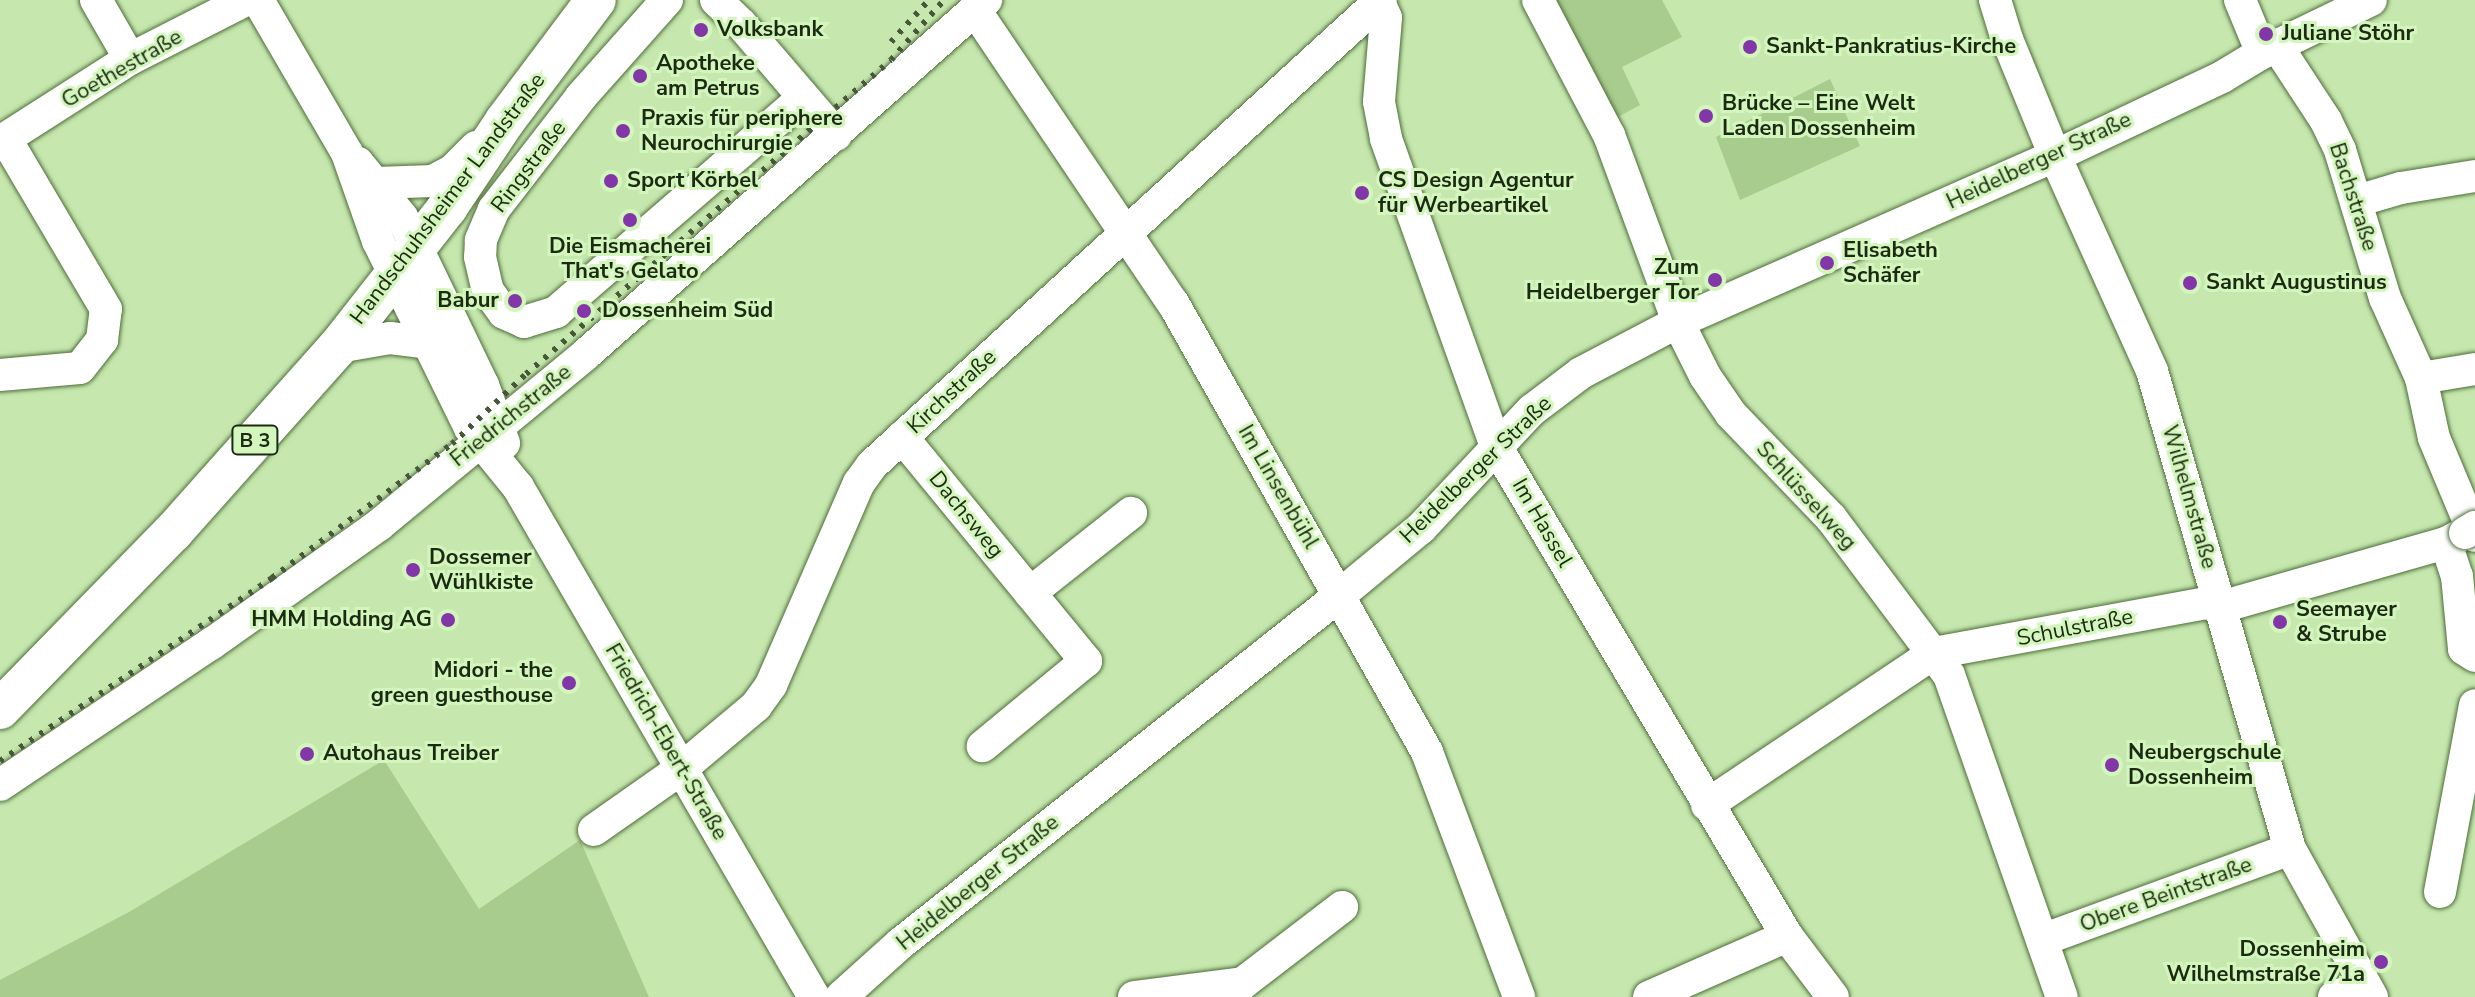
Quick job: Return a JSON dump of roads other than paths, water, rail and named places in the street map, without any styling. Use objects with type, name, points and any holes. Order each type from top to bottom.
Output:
[{"type":"main road","name":"Handschuhsheimer Landstraße","points":[[0,709],[173,532],[338,347],[406,261],[596,0]]},
{"type":"street","points":[[96,0],[130,59]]},
{"type":"street","name":"Goethestraße","points":[[3,140],[130,59],[246,0]]},
{"type":"street","points":[[258,0],[406,261]]},
{"type":"street","name":"Ringstraße","points":[[667,0],[581,97],[494,209],[481,240],[480,257],[488,291],[504,313],[524,322],[556,312],[803,98]]},
{"type":"street","points":[[716,0],[836,135]]},
{"type":"street","name":"Schlüsselweg","points":[[1538,0],[1609,135],[1678,322],[1705,376],[1731,414],[1831,518],[1934,653],[1955,690],[2062,997]]},
{"type":"street","name":"Wilhelmstraße","points":[[1995,0],[2007,39],[2055,156],[2152,371],[2290,849],[2368,991]]},
{"type":"street","name":"Bachstraße","points":[[2240,0],[2270,50],[2334,137],[2357,201],[2385,298],[2421,378],[2434,438],[2454,492],[2465,535],[2457,576],[2464,649],[2475,656]]},
{"type":"street","name":"Heidelberger Straße","points":[[841,997],[901,943],[1421,528],[1532,410],[1581,373],[1678,322],[2055,156],[2222,77],[2371,0]]},
{"type":"street","name":"Kirchstraße","points":[[594,830],[681,769],[756,706],[771,685],[859,483],[872,465],[1380,1]]},
{"type":"street","name":"Im Hassel","points":[[1380,1],[1386,18],[1379,102],[1386,139],[1496,446],[1787,936],[1833,997]]},
{"type":"street","name":"Im Linsenbühl","points":[[980,5],[1173,303],[1427,752],[1519,997]]},
{"type":"street","name":"Friedrichstraße","points":[[0,785],[211,644],[379,525],[836,135],[980,5]]},
{"type":"street","points":[[376,183],[442,178],[505,121]]},
{"type":"street","points":[[0,375],[80,368],[102,340],[106,309],[3,140]]},
{"type":"street","points":[[347,153],[376,183],[402,217],[406,261]]},
{"type":"street","points":[[2357,201],[2401,188],[2475,176]]},
{"type":"street","name":"Friedrich-Ebert-Straße","points":[[406,261],[429,343],[489,434]]},
{"type":"street","name":"Friedrich-Ebert-Straße","points":[[406,261],[489,434],[518,487],[814,997]]},
{"type":"street","points":[[338,347],[390,338],[429,343]]},
{"type":"street","points":[[2421,378],[2475,369]]},
{"type":"street","name":"Dachsweg","points":[[902,437],[1086,661],[983,746]]},
{"type":"street","points":[[1030,593],[1131,513]]},
{"type":"street","name":"Schulstraße","points":[[1707,805],[1934,653],[2206,603],[2221,607],[2465,535]]},
{"type":"street","points":[[2440,892],[2475,705]]},
{"type":"street","name":"Obere Beintstraße","points":[[2042,940],[2290,849]]},
{"type":"street","points":[[1134,997],[1243,983],[1342,907]]},
{"type":"street","points":[[1649,997],[1787,936]]},
{"type":"street","points":[[2334,997],[2368,991]]},
{"type":"railway","points":[[891,42],[929,0]]},
{"type":"railway","points":[[0,761],[272,578],[452,444],[526,374],[891,60],[944,0]]},
{"type":"place","name":"Volksbank","points":[[701,30]]},
{"type":"place","name":"Juliane Stöhr","points":[[2266,34]]},
{"type":"place","name":"Sankt-Pankratius-Kirche","points":[[1750,47]]},
{"type":"place","name":"Apotheke am Petrus","points":[[640,76]]},
{"type":"place","name":"Brücke – Eine Welt Laden Dossenheim","points":[[1706,116]]},
{"type":"place","name":"Praxis für periphere Neurochirurgie","points":[[623,131]]},
{"type":"place","name":"Sport Körbel","points":[[611,181]]},
{"type":"place","name":"CS Design Agentur für Werbeartikel","points":[[1362,193]]},
{"type":"place","name":"Die Eismacherei That's Gelato","points":[[630,220]]},
{"type":"place","name":"Elisabeth Schäfer","points":[[1827,263]]},
{"type":"place","name":"Zum Heidelberger Tor","points":[[1715,280]]},
{"type":"place","name":"Sankt Augustinus","points":[[2190,283]]},
{"type":"place","name":"Babur","points":[[515,301]]},
{"type":"place","name":"Dossenheim Süd","points":[[584,311]]},
{"type":"place","name":"Dossemer Wühlkiste","points":[[413,570]]},
{"type":"place","name":"HMM Holding AG","points":[[448,620]]},
{"type":"place","name":"Seemayer & Strube","points":[[2280,622]]},
{"type":"place","name":"Midori - the green guesthouse","points":[[569,683]]},
{"type":"place","name":"Autohaus Treiber","points":[[307,754]]},
{"type":"place","name":"Neubergschule Dossenheim","points":[[2112,765]]},
{"type":"place","name":"Dossenheim Wilhelmstraße 71a","points":[[2381,962]]}]
